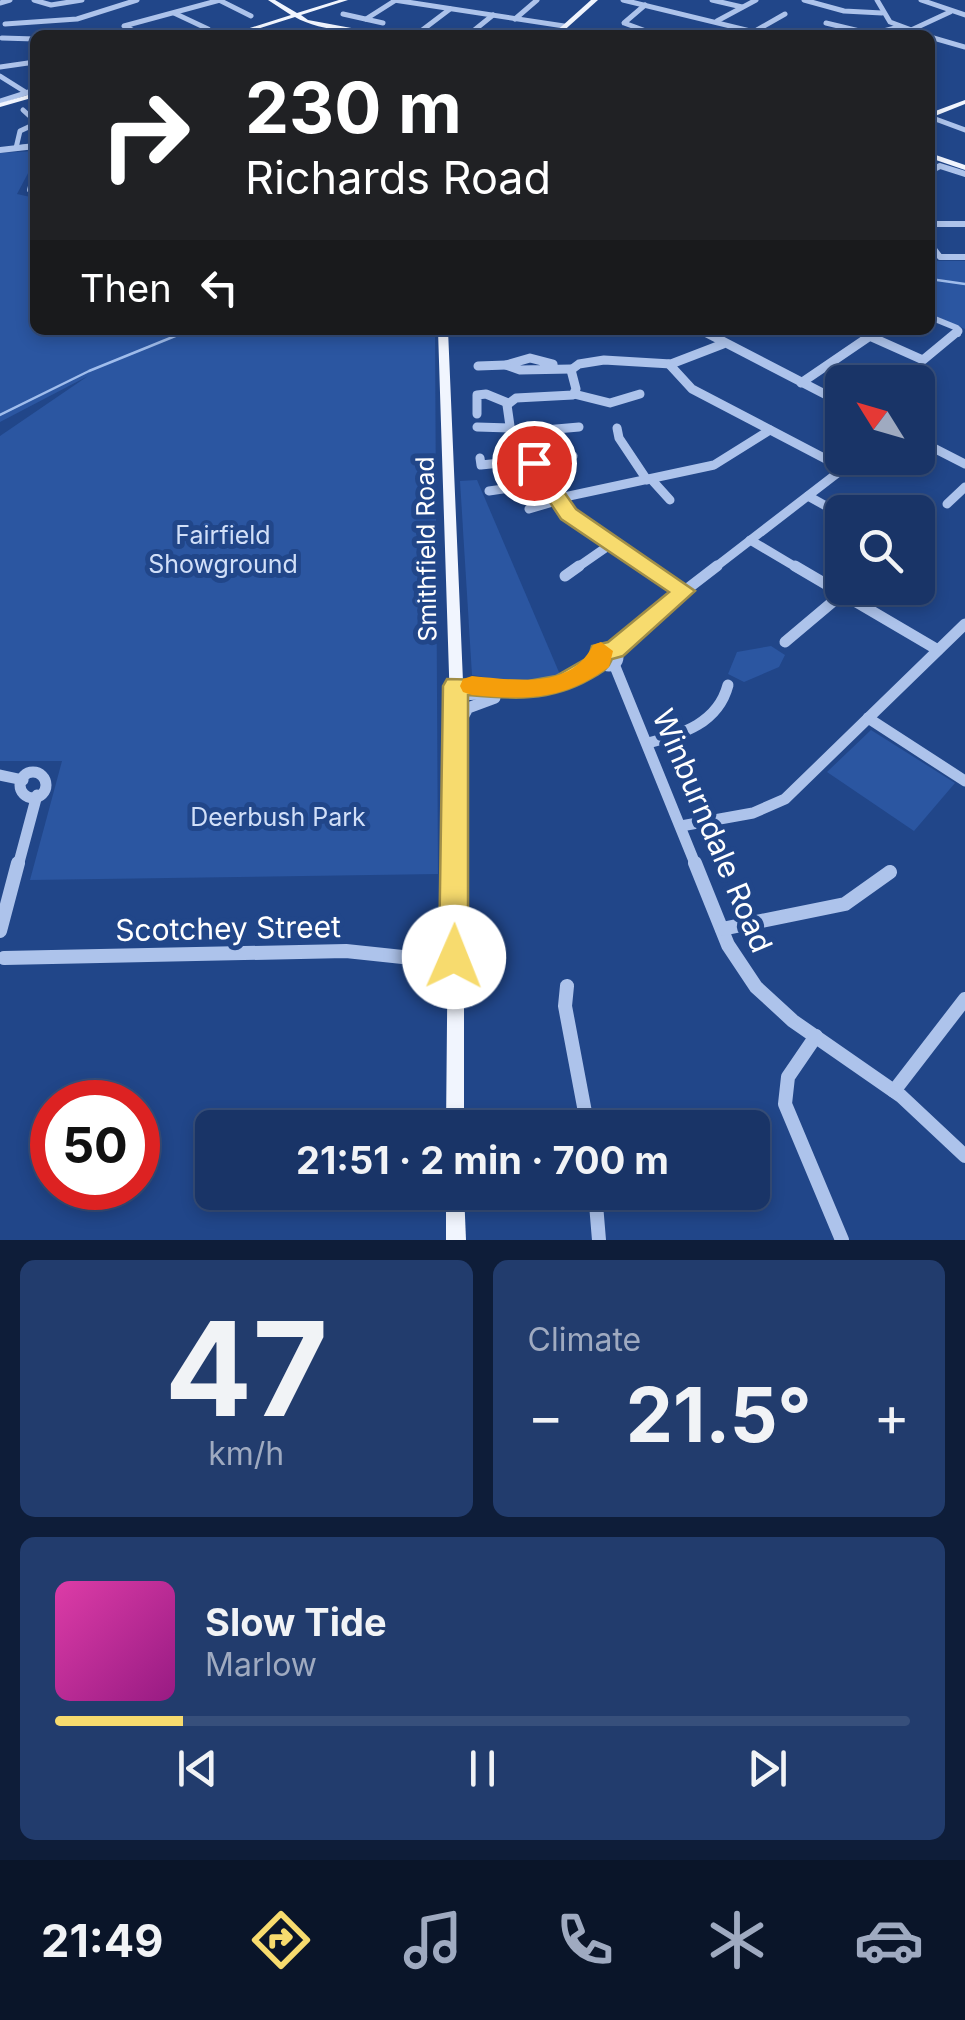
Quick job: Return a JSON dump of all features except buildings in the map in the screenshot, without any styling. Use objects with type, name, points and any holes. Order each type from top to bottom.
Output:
[{"type":"main road","points":[[271,0],[295,15],[352,30]]},
{"type":"main road","points":[[247,30],[345,0]]},
{"type":"main road","points":[[560,30],[595,0]]},
{"type":"main road","points":[[295,15],[372,30]]},
{"type":"main road","points":[[0,103],[30,94]]},
{"type":"main road","points":[[935,114],[965,102]]},
{"type":"main road","points":[[935,158],[965,171]]},
{"type":"main road","name":"Smithfield Road","points":[[443,335],[458,728],[455,1110]]},
{"type":"main road","points":[[456,1210],[456,1240]]},
{"type":"street","points":[[34,0],[50,4],[82,0]]},
{"type":"street","points":[[30,39],[1,40],[2,23],[77,18],[139,0]]},
{"type":"street","points":[[132,30],[124,26],[219,0],[251,16]]},
{"type":"street","points":[[366,19],[395,0],[564,26]]},
{"type":"street","points":[[515,19],[537,0]]},
{"type":"street","points":[[623,0],[757,30],[785,14]]},
{"type":"street","points":[[712,0],[742,6]]},
{"type":"street","points":[[717,21],[756,0]]},
{"type":"street","points":[[804,0],[844,11],[882,13]]},
{"type":"street","points":[[877,0],[882,13],[909,30],[951,12]]},
{"type":"street","points":[[921,0],[965,15]]},
{"type":"street","points":[[643,30],[624,23],[645,5]]},
{"type":"street","points":[[423,30],[450,9]]},
{"type":"street","points":[[173,13],[208,30]]},
{"type":"street","points":[[343,14],[383,23]]},
{"type":"street","points":[[680,22],[691,15]]},
{"type":"street","points":[[474,30],[492,16]]},
{"type":"street","points":[[826,23],[851,30]]},
{"type":"street","points":[[885,30],[899,27]]},
{"type":"street","points":[[935,38],[965,47]]},
{"type":"street","points":[[935,45],[946,41]]},
{"type":"street","points":[[0,67],[30,63]]},
{"type":"street","points":[[0,76],[30,92]]},
{"type":"street","points":[[23,110],[30,117]]},
{"type":"street","points":[[935,118],[965,130]]},
{"type":"street","points":[[16,148],[20,131],[30,125]]},
{"type":"street","points":[[0,150],[30,147]]},
{"type":"street","points":[[935,168],[965,171]]},
{"type":"street","points":[[935,224],[965,224]]},
{"type":"street","points":[[935,250],[940,256],[965,257]]},
{"type":"street","points":[[802,383],[870,336],[923,360],[959,331],[935,319]]},
{"type":"street","points":[[708,335],[825,394]]},
{"type":"street","points":[[571,369],[579,363],[602,361],[668,364],[700,356],[723,344]]},
{"type":"street","points":[[478,366],[516,370],[554,364],[571,369]]},
{"type":"street","points":[[668,364],[688,386],[825,459]]},
{"type":"street","points":[[571,369],[574,394]]},
{"type":"street","points":[[477,414],[477,396],[486,394],[508,403]]},
{"type":"street","points":[[508,403],[516,398],[574,394],[610,403],[640,394]]},
{"type":"street","points":[[508,403],[510,431],[556,500],[574,519],[684,591]]},
{"type":"street","points":[[477,426],[477,430],[510,431],[579,427]]},
{"type":"street","points":[[617,428],[619,438],[649,480],[670,500]]},
{"type":"street","points":[[529,508],[720,463],[770,430]]},
{"type":"street","points":[[935,448],[963,461]]},
{"type":"street","points":[[489,491],[542,478],[573,456]]},
{"type":"street","points":[[480,465],[530,460]]},
{"type":"street","points":[[458,728],[468,708],[510,694],[562,684],[610,659],[630,633],[834,475]]},
{"type":"street","points":[[947,504],[965,488]]},
{"type":"street","points":[[808,496],[825,506]]},
{"type":"street","points":[[750,540],[825,584]]},
{"type":"street","points":[[565,576],[611,544]]},
{"type":"street","points":[[785,642],[829,605]]},
{"type":"street","points":[[861,605],[938,650]]},
{"type":"street","points":[[680,826],[753,812],[791,795],[965,624]]},
{"type":"street","name":"Winburndale Road","points":[[610,659],[739,966],[779,1011],[894,1090],[965,1156]]},
{"type":"street","points":[[648,743],[696,727],[720,706],[728,685]]},
{"type":"street","points":[[456,690],[528,690]]},
{"type":"street","points":[[456,690],[510,694]]},
{"type":"street","points":[[868,718],[965,781]]},
{"type":"street","points":[[34,774],[46,777],[46,788],[36,795],[22,794],[19,788],[23,780],[34,774]]},
{"type":"street","points":[[0,775],[23,780]]},
{"type":"street","points":[[0,931],[36,795]]},
{"type":"street","points":[[722,929],[851,902],[890,872]]},
{"type":"street","name":"Scotchey Street","points":[[1,957],[346,951],[412,958],[454,957]]},
{"type":"street","points":[[567,986],[565,1006],[585,1110]]},
{"type":"street","points":[[894,1090],[965,999]]},
{"type":"street","points":[[816,1036],[788,1077],[785,1104],[842,1240]]},
{"type":"street","points":[[596,1210],[599,1240]]},
{"type":"green space","name":"Fairfield Showground","points":[[30,151],[30,169],[17,194],[30,197],[30,335],[435,335],[438,874],[30,880],[62,761],[0,761],[0,436],[88,376],[0,422],[0,153]]},
{"type":"green space","points":[[935,261],[965,261],[965,329],[935,316]]},
{"type":"green space","points":[[477,480],[561,677],[511,682],[472,675],[460,481]]},
{"type":"green space","points":[[771,646],[785,655],[779,667],[744,682],[728,674],[737,652]]},
{"type":"green space","points":[[871,730],[955,783],[914,831],[827,772]]},
{"type":"waterway","points":[[935,280],[965,284]]},
{"type":"waterway","points":[[0,415],[89,371],[178,335]]},
{"type":"slow traffic","points":[[472,686],[528,690],[562,684],[601,661],[601,651]]},
{"type":"route","points":[[454,957],[456,686],[528,690],[562,684],[601,661],[600,652],[615,650],[630,633],[684,591],[568,514],[534,463]]},
{"type":"park label","name":"Deerbush Park","points":[[278,817]]}]
